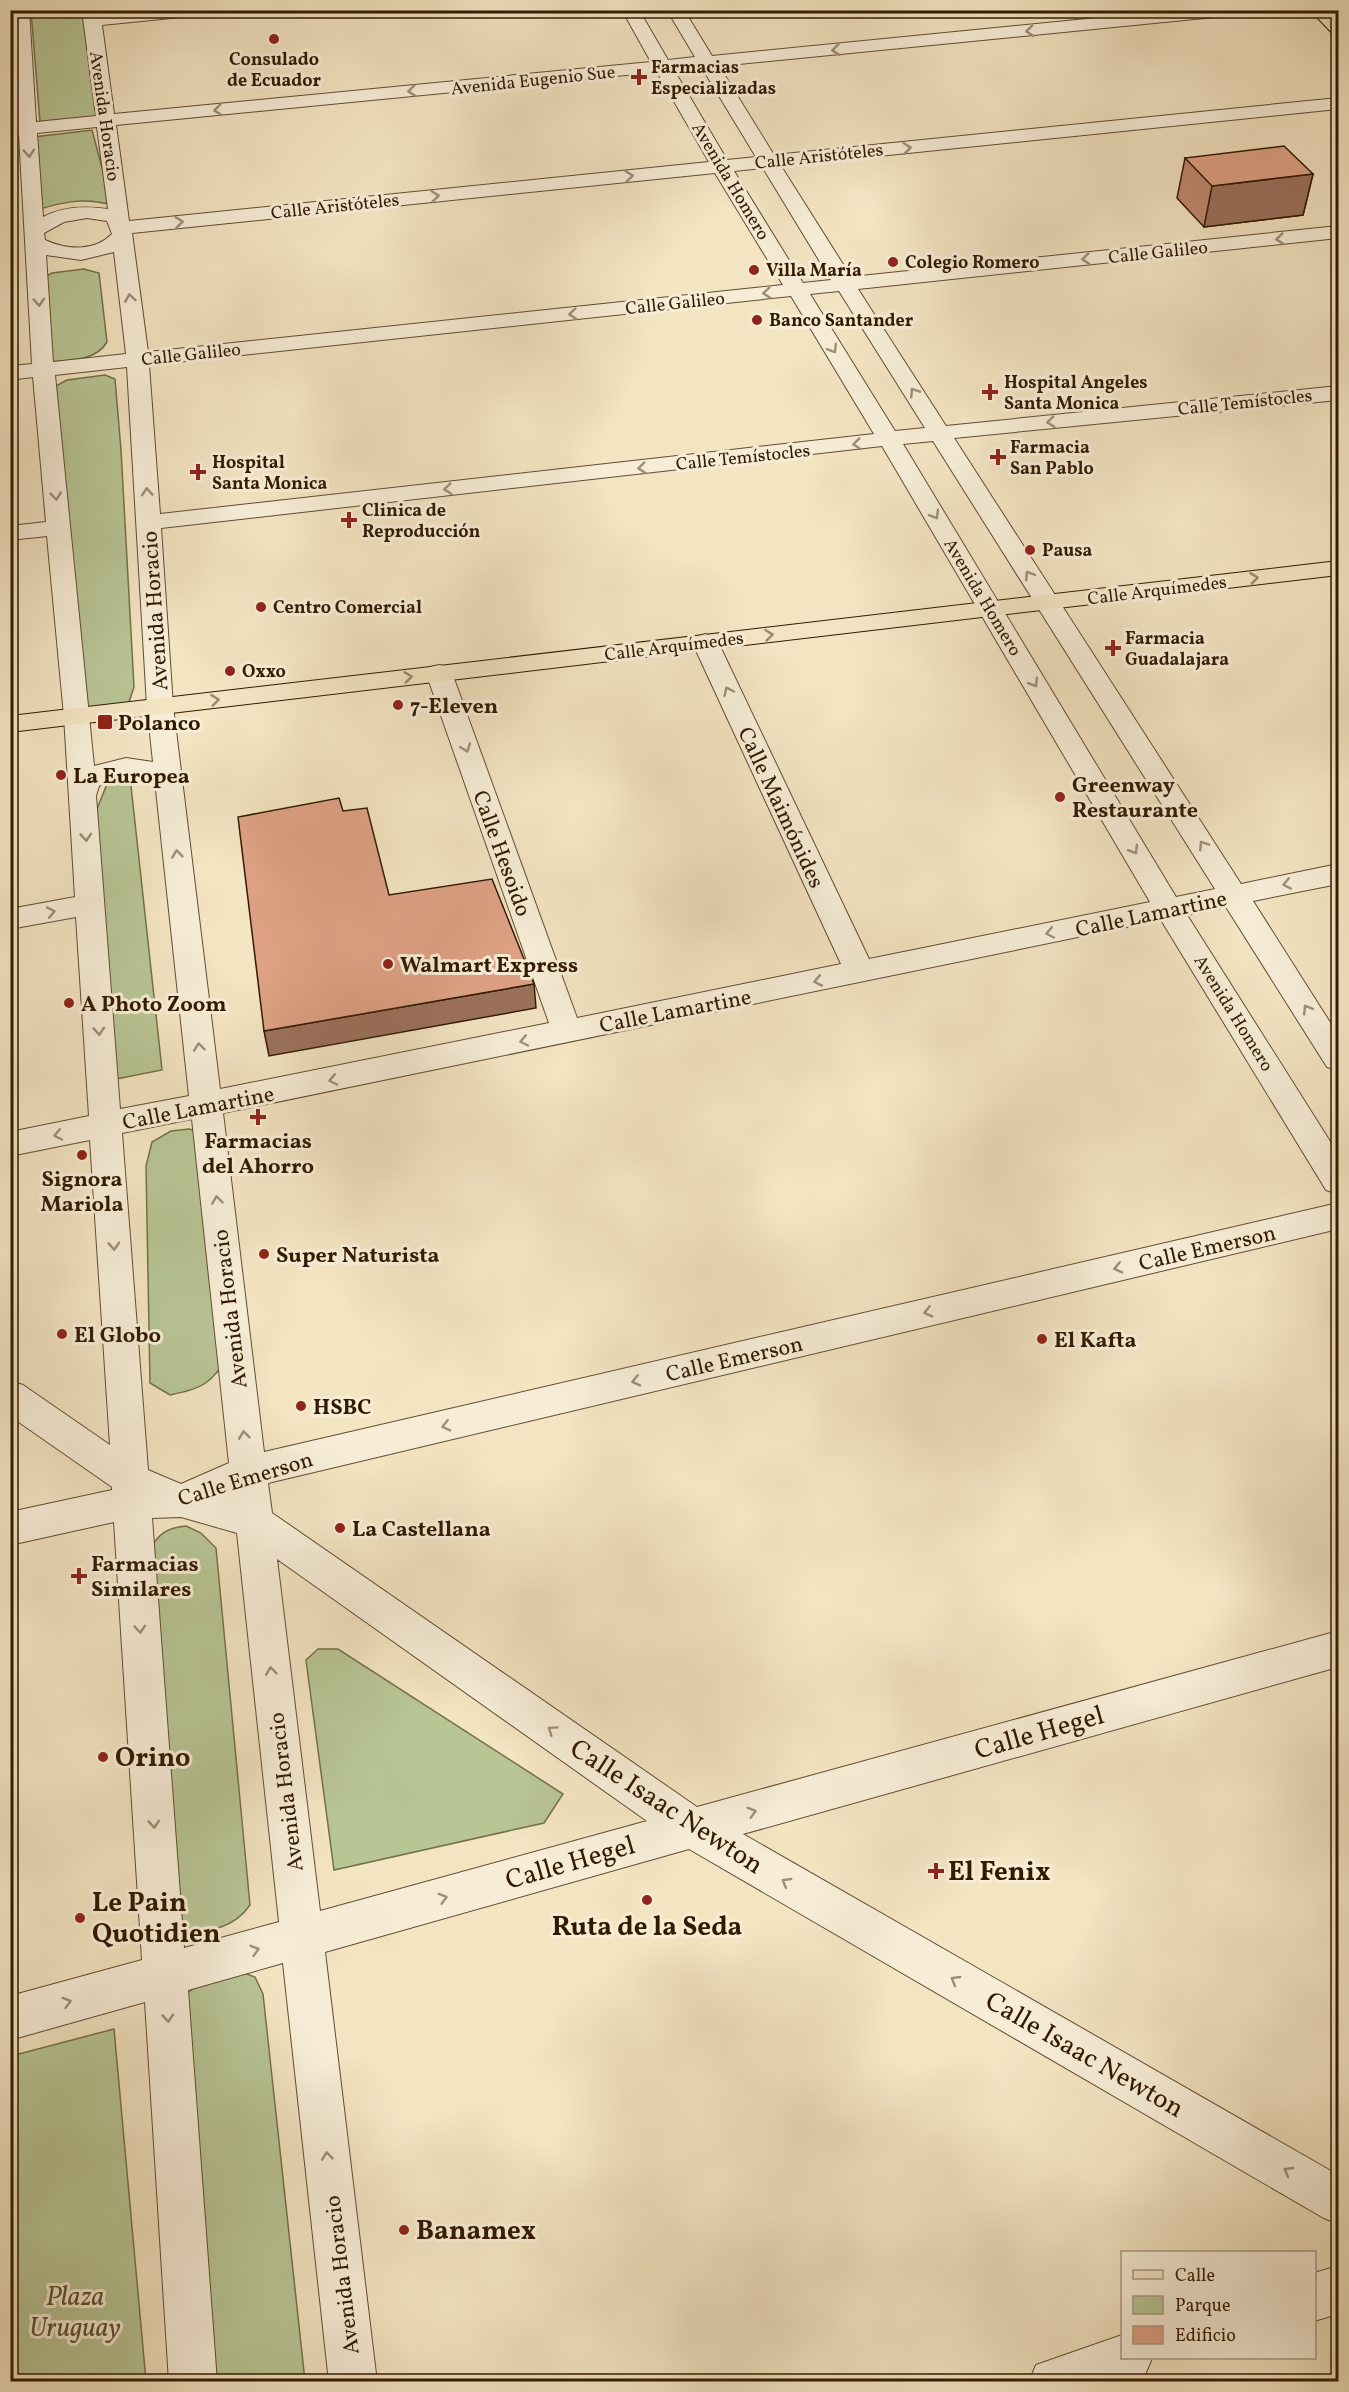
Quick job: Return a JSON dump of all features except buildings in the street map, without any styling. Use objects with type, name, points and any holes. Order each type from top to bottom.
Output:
[{"type":"main road","points":[[1318,10],[1338,29]]},
{"type":"main road","name":"Calle Arquímedes","points":[[10,724],[1338,568]]},
{"type":"street","points":[[92,16],[201,10]]},
{"type":"street","name":"Avenida Homero","points":[[630,10],[721,166],[890,441],[1169,909],[1338,1181]]},
{"type":"street","name":"Avenida Homero","points":[[675,10],[845,285],[1338,1059]]},
{"type":"street","name":"Avenida Eugenio Sue","points":[[19,129],[1235,10]]},
{"type":"street","name":"Avenida Horacio","points":[[92,16],[138,360],[160,706],[353,2382]]},
{"type":"street","points":[[17,20],[19,129],[44,369],[83,795],[193,2382]]},
{"type":"street","name":"Calle Aristóteles","points":[[120,228],[1338,103]]},
{"type":"street","points":[[80,213],[101,213],[113,216],[120,228],[117,242],[105,249],[73,254],[58,253],[31,237],[58,217],[80,213]]},
{"type":"street","name":"Calle Galileo","points":[[10,373],[1338,232]]},
{"type":"street","name":"Calle Temístocles","points":[[148,522],[940,434],[1338,393]]},
{"type":"street","points":[[10,533],[59,528]]},
{"type":"street","name":"Calle Maimónides","points":[[705,642],[860,972]]},
{"type":"street","name":"Calle Hesoido","points":[[439,673],[567,1032]]},
{"type":"street","points":[[83,795],[87,782],[115,767],[129,766],[168,775]]},
{"type":"street","name":"Calle Lamartine","points":[[10,1144],[206,1106],[1338,874]]},
{"type":"street","points":[[10,919],[91,904]]},
{"type":"street","name":"Calle Emerson","points":[[181,1501],[248,1472],[1338,1216]]},
{"type":"street","name":"Calle Isaac Newton","points":[[10,1396],[131,1491],[181,1501],[254,1522],[692,1828],[1338,2200]]},
{"type":"street","points":[[10,1529],[81,1512],[131,1491]]},
{"type":"street","name":"Calle Hegel","points":[[10,2018],[1338,1649]]},
{"type":"street","points":[[1316,2296],[1338,2290]]},
{"type":"street","points":[[1053,2382],[1125,2359]]},
{"type":"green space","points":[[31,11],[87,11],[101,116],[40,122]]},
{"type":"green space","points":[[92,130],[112,205],[76,201],[40,209],[34,137]]},
{"type":"green space","points":[[84,269],[99,273],[107,342],[96,353],[89,356],[50,362],[39,280],[52,273]]},
{"type":"green space","points":[[105,375],[115,379],[134,687],[128,705],[86,712],[56,386],[67,380]]},
{"type":"green space","points":[[124,780],[131,786],[162,1070],[111,1080],[97,809],[107,784]]},
{"type":"green space","points":[[189,1129],[202,1133],[230,1355],[211,1379],[199,1387],[170,1395],[150,1383],[146,1166],[152,1142],[171,1131]]},
{"type":"green space","points":[[186,1526],[201,1533],[216,1548],[250,1905],[244,1913],[229,1924],[202,1931],[183,1930],[175,1919],[147,1552],[163,1533]]},
{"type":"green space","points":[[318,1649],[338,1649],[563,1794],[544,1823],[334,1870],[306,1660]]},
{"type":"green space","points":[[236,1970],[255,1977],[263,1994],[305,2381],[215,2381],[182,1998],[206,1978]]},
{"type":"green space","name":"Plaza Uruguay","points":[[114,2029],[146,2381],[11,2381],[11,2056]]},
{"type":"place","name":"Consulado de Ecuador","points":[[274,39]]},
{"type":"place","name":"Farmacias Especializadas","points":[[639,77]]},
{"type":"place","name":"Colegio Romero","points":[[893,262]]},
{"type":"place","name":"Villa María","points":[[754,270]]},
{"type":"place","name":"Banco Santander","points":[[757,320]]},
{"type":"place","name":"Hospital Angeles Santa Monica","points":[[990,392]]},
{"type":"place","name":"Farmacia San Pablo","points":[[998,457]]},
{"type":"place","name":"Hospital Santa Monica","points":[[198,472]]},
{"type":"place","name":"Clinica de Reproducción","points":[[349,520]]},
{"type":"place","name":"Pausa","points":[[1030,550]]},
{"type":"place","name":"Centro Comercial","points":[[261,607]]},
{"type":"place","name":"Farmacia Guadalajara","points":[[1113,648]]},
{"type":"place","name":"Oxxo","points":[[230,671]]},
{"type":"place","name":"7-Eleven","points":[[398,705]]},
{"type":"place","name":"Polanco","points":[[105,722]]},
{"type":"place","name":"La Europea","points":[[61,775]]},
{"type":"place","name":"Greenway Restaurante","points":[[1060,797]]},
{"type":"place","name":"Walmart Express","points":[[388,964]]},
{"type":"place","name":"A Photo Zoom","points":[[69,1003]]},
{"type":"place","name":"Farmacias del Ahorro","points":[[258,1117]]},
{"type":"place","name":"Signora Mariola","points":[[82,1155]]},
{"type":"place","name":"Super Naturista","points":[[264,1254]]},
{"type":"place","name":"El Globo","points":[[62,1334]]},
{"type":"place","name":"El Kafta","points":[[1042,1339]]},
{"type":"place","name":"HSBC","points":[[301,1406]]},
{"type":"place","name":"La Castellana","points":[[340,1528]]},
{"type":"place","name":"Farmacias Similares","points":[[79,1576]]},
{"type":"place","name":"Orino","points":[[103,1757]]},
{"type":"place","name":"El Fenix","points":[[936,1871]]},
{"type":"place","name":"Ruta de la Seda","points":[[647,1900]]},
{"type":"place","name":"Le Pain Quotidien","points":[[80,1918]]},
{"type":"place","name":"Banamex","points":[[404,2230]]}]
